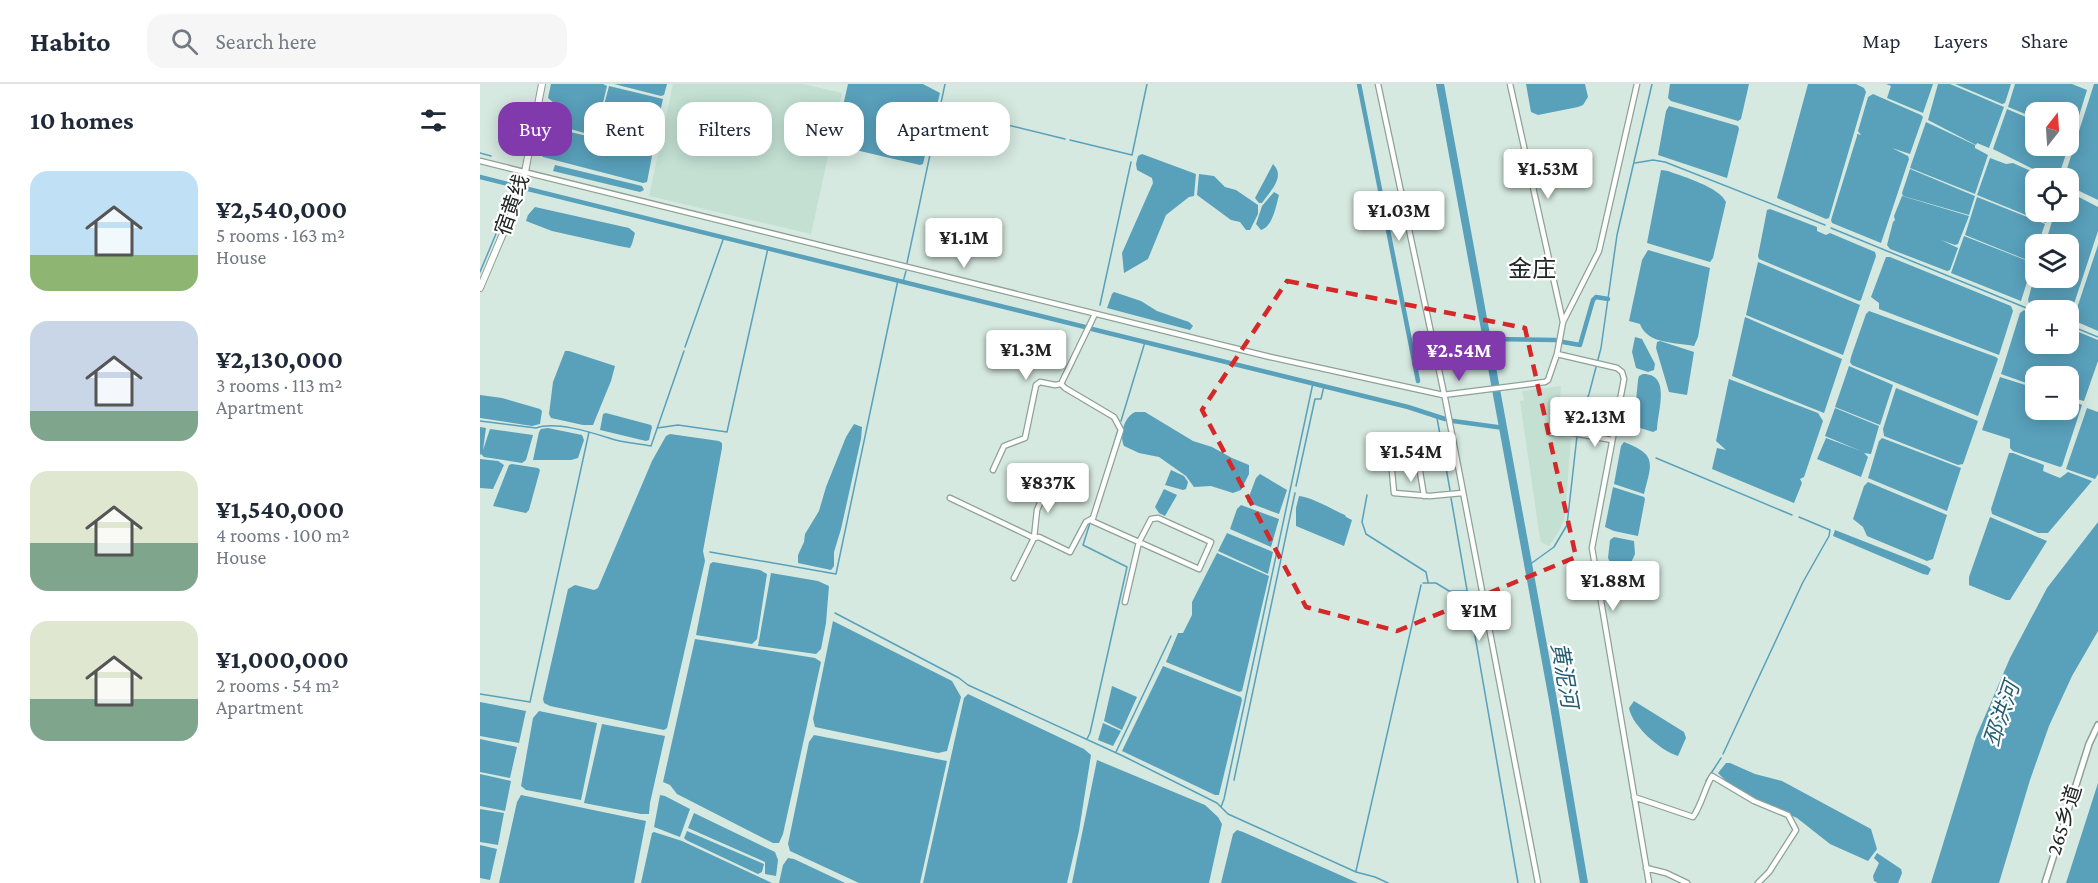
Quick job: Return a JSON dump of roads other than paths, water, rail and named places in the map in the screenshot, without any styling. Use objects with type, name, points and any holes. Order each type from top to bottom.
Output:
[{"type":"main road","name":"宿黄线","points":[[480,288],[516,203],[525,172],[542,84]]},
{"type":"street","points":[[1378,84],[1443,394],[1538,883]]},
{"type":"street","points":[[1510,84],[1563,322]]},
{"type":"street","points":[[480,161],[1270,357],[1443,394],[1477,392],[1548,380],[1557,354],[1563,322],[1599,251],[1637,84]]},
{"type":"street","points":[[1061,384],[1095,314]]},
{"type":"street","points":[[1557,354],[1610,365],[1622,372],[1624,380],[1593,537],[1592,555],[1648,883]]},
{"type":"street","points":[[993,470],[1004,446],[1025,438],[1036,385],[1040,382],[1061,384]]},
{"type":"street","points":[[950,498],[1034,538],[1039,537],[1070,552],[1086,522],[1093,519],[1121,430],[1114,417],[1061,384]]},
{"type":"street","points":[[1551,432],[1582,434],[1612,440]]},
{"type":"street","points":[[1389,439],[1394,493],[1424,496],[1462,493]]},
{"type":"street","points":[[1415,441],[1424,496]]},
{"type":"street","points":[[1014,578],[1034,538],[1037,510],[1047,487]]},
{"type":"street","points":[[1093,519],[1092,521],[1139,542],[1199,569],[1212,542],[1155,517],[1151,519],[1139,542],[1125,602]]},
{"type":"street","name":"265乡道","points":[[2045,883],[2085,754],[2098,724]]},
{"type":"street","points":[[1634,797],[1693,817],[1700,807],[1704,789],[1712,777],[1754,801],[1788,815],[1796,830],[1769,872],[1758,883]]},
{"type":"street","points":[[1646,868],[1666,873],[1687,883]]},
{"type":"water","points":[[551,84],[603,84],[607,86],[603,102],[584,102],[584,133],[572,130],[572,102],[553,102],[548,98]]},
{"type":"water","points":[[614,84],[667,84],[664,95],[661,96]]},
{"type":"water","points":[[848,84],[923,84],[940,93],[938,102],[876,102],[876,155],[864,152],[864,102],[844,102]]},
{"type":"water","points":[[1526,84],[1585,84],[1588,97],[1583,105],[1578,107],[1538,115],[1531,112]]},
{"type":"water","points":[[1670,84],[1749,84],[1741,119],[1738,121],[1671,101],[1668,98]]},
{"type":"water","points":[[1808,84],[1856,84],[1864,88],[1866,92],[1829,218],[1826,219],[1777,198]]},
{"type":"water","points":[[1886,84],[1933,84],[1923,113],[1887,98],[1891,86]]},
{"type":"water","points":[[1938,84],[1950,84],[2004,107],[1989,148],[1977,143],[1976,145],[1928,120]]},
{"type":"water","points":[[1955,84],[2011,84],[2005,103],[2002,104]]},
{"type":"water","points":[[2015,84],[2072,84],[2087,90],[2079,116],[2079,102],[2025,102],[2025,114],[2008,107]]},
{"type":"water","points":[[2094,84],[2098,84],[2098,200],[2079,191],[2079,168],[2067,168],[2071,156],[2079,156],[2079,131]]},
{"type":"water","points":[[609,86],[663,99],[662,102],[605,102]]},
{"type":"water","points":[[1873,94],[1923,117],[1910,154],[1892,148],[1908,156],[1909,159],[1881,243],[1832,223],[1831,220],[1857,134],[1861,135],[1858,131],[1868,97]]},
{"type":"water","points":[[1669,106],[1738,126],[1727,178],[1658,155],[1666,111]]},
{"type":"water","points":[[2007,109],[2025,117],[2025,156],[2065,156],[2061,168],[2031,168],[1993,149]]},
{"type":"water","points":[[1926,122],[1975,145],[1975,148],[1988,155],[1975,194],[1910,168]]},
{"type":"water","points":[[572,132],[584,135],[584,156],[652,156],[647,182],[643,183],[543,157],[572,156]]},
{"type":"water","points":[[1142,154],[1196,174],[1194,196],[1189,197],[1166,215],[1148,259],[1124,273],[1122,253],[1153,183],[1152,178],[1137,170],[1138,156]]},
{"type":"water","points":[[881,156],[925,156],[923,164]]},
{"type":"water","points":[[1990,158],[2025,168],[2025,214],[1977,195]]},
{"type":"water","points":[[1273,164],[1277,169],[1277,179],[1262,203],[1259,203],[1255,198]]},
{"type":"water","points":[[555,165],[642,186],[644,190],[640,192],[553,171]]},
{"type":"water","points":[[1910,169],[1975,196],[1969,215],[1903,196]]},
{"type":"water","points":[[1661,170],[1709,187],[1726,202],[1713,258],[1710,262],[1647,243]]},
{"type":"water","points":[[1199,174],[1214,176],[1225,187],[1236,190],[1258,205],[1258,214],[1250,230],[1246,230],[1240,222],[1231,220],[1197,195]]},
{"type":"water","points":[[1274,192],[1279,195],[1273,215],[1265,228],[1261,230],[1256,224],[1262,206]]},
{"type":"water","points":[[1902,196],[1969,216],[1958,244],[1941,240],[1958,248],[1950,270],[1947,271],[1890,249],[1887,245]]},
{"type":"water","points":[[1977,197],[2025,216],[2025,222],[2045,224],[2042,234],[2025,234],[2025,259],[1965,235]]},
{"type":"water","points":[[2079,197],[2098,207],[2098,231],[2075,300],[2028,300],[2031,288],[2079,288],[2079,234],[2048,234],[2052,222],[2079,222]]},
{"type":"water","points":[[535,207],[629,228],[635,233],[632,244],[630,248],[619,246],[552,231],[526,221]]},
{"type":"water","points":[[1770,209],[1817,227],[1817,231],[1826,235],[1830,233],[1875,252],[1876,256],[1861,300],[1759,259],[1767,210]]},
{"type":"water","points":[[1964,236],[2025,260],[2025,288],[2021,301],[1951,273]]},
{"type":"water","points":[[2098,245],[2098,331],[2079,323],[2079,302]]},
{"type":"water","points":[[1648,250],[1710,268],[1698,337],[1694,346],[1655,339],[1644,331],[1640,324],[1629,321],[1642,260]]},
{"type":"water","points":[[1886,257],[2011,306],[2013,311],[1999,355],[1879,309],[1879,303],[1871,297]]},
{"type":"water","points":[[1758,262],[1860,305],[1843,355],[1746,315]]},
{"type":"water","points":[[1114,292],[1141,301],[1157,311],[1189,322],[1193,326],[1190,330],[1107,308]]},
{"type":"water","points":[[2025,310],[2025,354],[2079,354],[2079,332],[2098,340],[2098,361],[2084,401],[2079,400],[2079,366],[2025,366],[2025,382],[2001,374],[2020,313]]},
{"type":"water","points":[[1869,311],[1996,357],[1998,359],[1978,416],[1852,365],[1851,357]]},
{"type":"water","points":[[1745,317],[1842,359],[1824,413],[1732,376]]},
{"type":"water","points":[[1635,337],[1642,339],[1655,364],[1654,370],[1648,372],[1636,368],[1632,352]]},
{"type":"water","points":[[1657,342],[1694,352],[1687,395],[1669,392],[1656,348]]},
{"type":"water","points":[[565,351],[615,366],[593,425],[551,418],[549,414],[553,382]]},
{"type":"water","points":[[1849,366],[1893,385],[1880,425],[1835,407]]},
{"type":"water","points":[[1643,374],[1652,376],[1660,387],[1657,430],[1653,432],[1637,427],[1634,421],[1638,380]]},
{"type":"water","points":[[2000,377],[2025,385],[2025,420],[2077,420],[2060,467],[2013,451],[2010,448],[2010,439],[1982,430]]},
{"type":"water","points":[[1729,379],[1818,413],[1823,421],[1804,477],[1800,479],[1802,483],[1794,503],[1712,469],[1717,448],[1726,450],[1716,441]]},
{"type":"water","points":[[1896,388],[1978,421],[1963,464],[1958,465],[1884,436],[1883,429]]},
{"type":"water","points":[[480,395],[502,398],[540,409],[542,411],[540,424],[532,426],[480,418]]},
{"type":"water","points":[[1835,408],[1879,426],[1871,454],[1864,453],[1868,457],[1861,477],[1817,459],[1826,438],[1861,451],[1825,436]]},
{"type":"water","points":[[2087,408],[2098,412],[2098,474],[2095,479],[2066,469]]},
{"type":"water","points":[[1145,412],[1193,441],[1212,447],[1249,465],[1249,474],[1241,490],[1233,493],[1211,486],[1194,487],[1186,476],[1159,457],[1139,453],[1124,446],[1123,427],[1131,414]]},
{"type":"water","points":[[603,414],[651,425],[649,440],[600,430]]},
{"type":"water","points":[[854,424],[862,427],[861,439],[834,552],[834,566],[831,570],[798,563],[798,555],[805,534],[819,511],[846,437]]},
{"type":"water","points":[[480,427],[486,428],[483,450],[490,429],[533,435],[526,460],[522,463],[480,455]]},
{"type":"water","points":[[548,428],[582,435],[584,440],[578,458],[533,460],[539,432],[541,429]]},
{"type":"water","points":[[670,434],[719,441],[722,443],[722,448],[703,551],[705,561],[667,728],[664,730],[550,706],[544,703],[543,699],[568,589],[575,585],[594,590],[598,588],[652,461],[666,436]]},
{"type":"water","points":[[1882,438],[1961,468],[1947,511],[1868,478],[1879,441]]},
{"type":"water","points":[[1624,442],[1642,451],[1649,461],[1649,474],[1644,494],[1614,484],[1621,446]]},
{"type":"water","points":[[2009,453],[2044,465],[2043,471],[2060,478],[2068,472],[2092,481],[2048,533],[2038,533],[1992,514],[1991,509]]},
{"type":"water","points":[[480,459],[498,461],[504,465],[493,489],[480,488]]},
{"type":"water","points":[[509,465],[540,470],[529,510],[526,513],[493,506]]},
{"type":"water","points":[[1171,470],[1184,476],[1188,482],[1186,489],[1165,485]]},
{"type":"water","points":[[1260,474],[1287,490],[1279,514],[1247,502],[1256,478]]},
{"type":"water","points":[[1868,482],[1947,515],[1933,559],[1927,561],[1867,536],[1863,527],[1853,519],[1864,486]]},
{"type":"water","points":[[1613,487],[1644,497],[1638,536],[1605,527]]},
{"type":"water","points":[[1164,489],[1177,495],[1165,516],[1155,507]]},
{"type":"water","points":[[1299,496],[1316,501],[1352,520],[1344,546],[1296,526]]},
{"type":"water","points":[[1241,505],[1279,519],[1271,547],[1230,529],[1237,509]]},
{"type":"water","points":[[1990,517],[2047,541],[2010,600],[1969,585],[1969,577]]},
{"type":"water","name":"邳洪河","points":[[2098,522],[2098,631],[2072,676],[2049,726],[1999,883],[1931,883],[1976,737],[2010,658],[2047,588]]},
{"type":"water","points":[[1835,530],[1931,569],[1928,575],[1923,574],[1833,536]]},
{"type":"water","points":[[1227,533],[1273,552],[1268,574],[1218,551]]},
{"type":"water","points":[[1614,537],[1634,541],[1635,554],[1629,567],[1610,562],[1608,558],[1610,540]]},
{"type":"water","points":[[1217,553],[1269,576],[1242,691],[1239,692],[1166,662],[1178,633],[1183,633],[1192,615],[1192,602]]},
{"type":"water","points":[[713,562],[760,570],[767,574],[757,639],[752,644],[696,635],[710,564]]},
{"type":"water","points":[[771,573],[818,581],[829,586],[826,623],[821,649],[816,654],[758,646]]},
{"type":"water","points":[[833,621],[952,681],[961,697],[947,751],[938,753],[815,727],[813,719]]},
{"type":"water","points":[[695,639],[815,658],[821,662],[783,834],[779,843],[773,843],[677,794],[670,785],[663,782]]},
{"type":"water","points":[[1163,666],[1241,697],[1219,795],[1122,751]]},
{"type":"water","points":[[1112,686],[1137,697],[1122,730],[1104,721]]},
{"type":"water","points":[[968,694],[1084,749],[1091,755],[1079,831],[1067,883],[923,883],[964,698]]},
{"type":"water","points":[[1634,701],[1684,732],[1686,738],[1678,756],[1664,749],[1641,730],[1629,708]]},
{"type":"water","points":[[480,702],[526,711],[519,743],[480,736]]},
{"type":"water","points":[[539,711],[597,723],[581,800],[526,790],[521,786],[533,718]]},
{"type":"water","points":[[1103,723],[1121,731],[1113,746],[1098,740]]},
{"type":"water","points":[[602,724],[665,736],[649,814],[584,803]]},
{"type":"water","points":[[814,735],[947,761],[920,883],[859,883],[790,851],[788,844],[809,742]]},
{"type":"water","points":[[480,739],[517,747],[510,778],[480,772]]},
{"type":"water","points":[[1097,760],[1205,805],[1218,817],[1222,824],[1209,883],[1072,883]]},
{"type":"water","points":[[1726,763],[1782,781],[1871,829],[1877,849],[1868,861],[1830,844],[1797,818],[1755,800],[1730,785],[1718,773]]},
{"type":"water","points":[[480,774],[511,781],[505,811],[480,806]]},
{"type":"water","points":[[2098,783],[2098,883],[2066,883]]},
{"type":"water","points":[[521,795],[646,821],[634,883],[499,883],[517,802]]},
{"type":"water","points":[[660,795],[690,809],[680,837],[654,827]]},
{"type":"water","points":[[480,809],[504,813],[498,845],[480,842]]},
{"type":"water","points":[[694,813],[775,852],[778,860],[776,876],[765,874],[765,862],[688,828]]},
{"type":"water","points":[[1237,830],[1358,883],[1221,883],[1233,834]]},
{"type":"water","points":[[687,831],[764,864],[762,872],[758,874],[686,840],[684,838]]},
{"type":"water","points":[[654,832],[682,841],[772,883],[641,883]]},
{"type":"water","points":[[480,845],[497,849],[490,880],[480,878]]},
{"type":"water","points":[[1877,853],[1901,869],[1902,873],[1898,883],[1874,881],[1873,876],[1879,863],[1874,858]]},
{"type":"water","points":[[788,858],[845,883],[779,883],[783,865]]},
{"type":"waterway","points":[[907,263],[945,84]]},
{"type":"waterway","points":[[1070,140],[1132,155],[1147,84]]},
{"type":"waterway","points":[[1359,84],[1418,381]]},
{"type":"waterway","name":"黄泥河","points":[[1440,84],[1553,700],[1584,883]]},
{"type":"waterway","points":[[1577,431],[1601,348],[1617,235],[1652,84]]},
{"type":"waterway","points":[[1010,126],[1065,139]]},
{"type":"waterway","points":[[480,153],[491,156]]},
{"type":"waterway","points":[[1635,163],[1653,160],[1665,162],[1825,225]]},
{"type":"waterway","points":[[1100,305],[1131,162]]},
{"type":"waterway","points":[[480,177],[516,186]]},
{"type":"waterway","points":[[524,188],[1085,327]]},
{"type":"waterway","points":[[1831,228],[2025,307]]},
{"type":"waterway","points":[[480,272],[498,229]]},
{"type":"waterway","points":[[685,347],[724,237]]},
{"type":"waterway","points":[[657,428],[678,425],[727,432],[768,248]]},
{"type":"waterway","points":[[903,282],[906,271]]},
{"type":"waterway","points":[[710,552],[836,574],[898,280]]},
{"type":"waterway","points":[[1563,342],[1580,345],[1593,300],[1596,297],[1608,299]]},
{"type":"waterway","points":[[1092,329],[1408,407],[1445,419]]},
{"type":"waterway","points":[[2079,329],[2098,337]]},
{"type":"waterway","points":[[1488,339],[1555,340]]},
{"type":"waterway","points":[[1121,421],[1145,342]]},
{"type":"waterway","points":[[480,421],[536,428],[553,426],[583,430],[619,441],[651,446],[684,351]]},
{"type":"waterway","points":[[1221,807],[1313,383]]},
{"type":"waterway","points":[[1296,486],[1315,399],[1321,399],[1324,386]]},
{"type":"waterway","points":[[1437,418],[1450,490]]},
{"type":"waterway","points":[[1453,421],[1504,428]]},
{"type":"waterway","points":[[1108,463],[1118,430]]},
{"type":"waterway","points":[[480,694],[530,702],[589,432]]},
{"type":"waterway","points":[[1529,565],[1554,547],[1567,525],[1577,436]]},
{"type":"waterway","points":[[1656,458],[1792,515]]},
{"type":"waterway","points":[[1234,780],[1295,493]]},
{"type":"waterway","points":[[1367,495],[1362,522],[1366,534],[1426,572],[1428,582]]},
{"type":"waterway","points":[[1451,498],[1518,883]]},
{"type":"waterway","points":[[1723,754],[1803,582],[1829,536],[1830,530],[1799,517]]},
{"type":"waterway","points":[[1087,739],[1127,567],[1083,545],[1090,523]]},
{"type":"waterway","points":[[1423,583],[1436,583],[1449,591],[1467,591]]},
{"type":"waterway","points":[[1356,871],[1421,585]]},
{"type":"waterway","points":[[835,613],[959,678],[968,685],[1123,756],[1217,803],[1228,814],[1356,872],[1388,883]]},
{"type":"waterway","points":[[1116,752],[1171,636]]},
{"type":"waterway","points":[[1706,781],[1721,758]]},
{"type":"district","name":"金庄","points":[[1532,269]]}]
